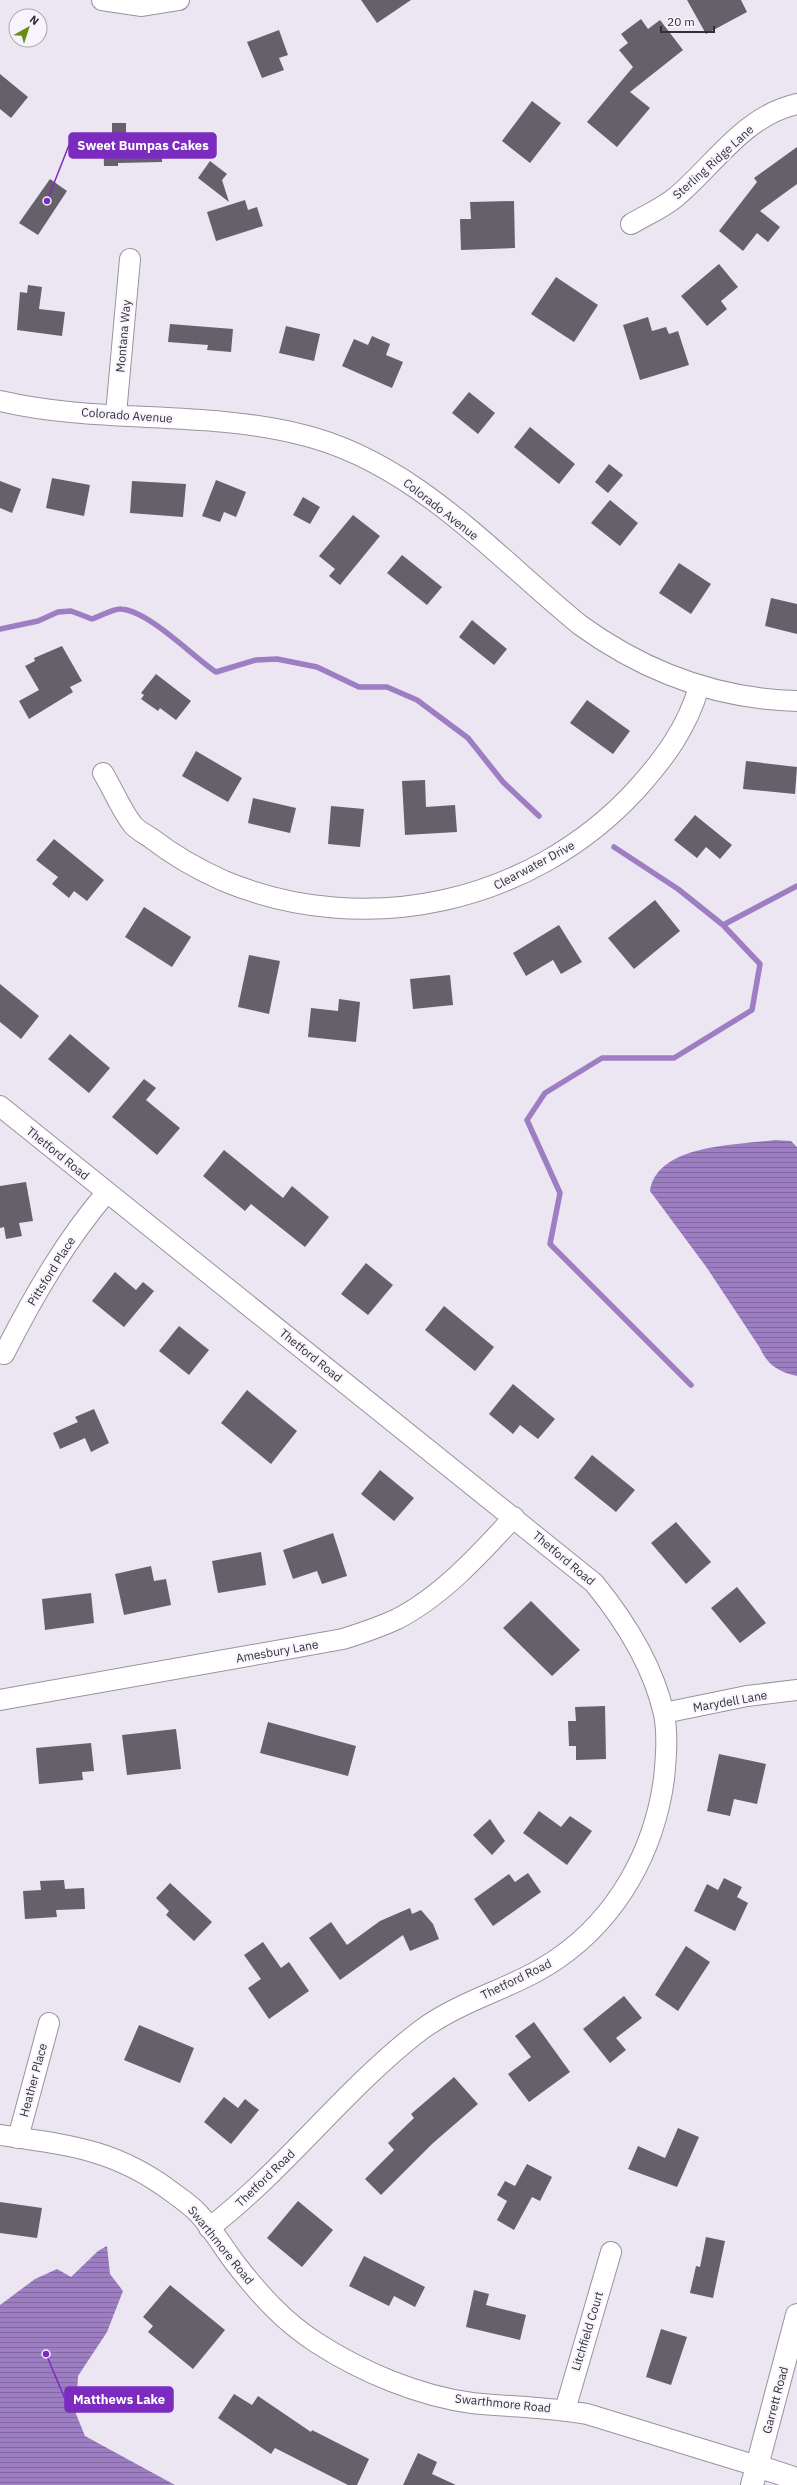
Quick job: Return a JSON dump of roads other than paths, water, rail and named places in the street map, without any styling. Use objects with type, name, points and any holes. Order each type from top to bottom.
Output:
[{"type":"street","points":[[102,0],[142,6],[179,0]]},
{"type":"street","name":"Sterling Ridge Lane","points":[[631,224],[676,197],[703,169],[757,122],[772,113],[797,104]]},
{"type":"street","name":"Montana Way","points":[[116,414],[130,259]]},
{"type":"street","name":"Colorado Avenue","points":[[0,401],[41,409],[236,423],[275,429],[322,441],[373,462],[416,487],[442,507],[559,607],[606,643],[640,663],[699,687],[753,698],[797,701]]},
{"type":"street","name":"Clearwater Drive","points":[[103,773],[133,825],[166,850],[208,874],[237,886],[300,904],[351,910],[412,906],[438,902],[491,888],[552,858],[579,842],[620,807],[665,756],[690,714],[699,687]]},
{"type":"street","name":"Thetford Road","points":[[0,1106],[514,1517],[594,1583],[616,1609],[637,1645],[653,1679],[664,1713],[666,1765],[657,1817],[633,1877],[605,1916],[582,1940],[558,1958],[538,1970],[453,2009],[421,2031],[374,2070],[237,2206],[209,2228]]},
{"type":"street","name":"Pittsford Place","points":[[4,1354],[33,1298],[61,1253],[107,1192]]},
{"type":"street","name":"Amesbury Lane","points":[[0,1700],[343,1639],[374,1629],[398,1618],[439,1590],[514,1517]]},
{"type":"street","name":"Marydell Lane","points":[[664,1713],[747,1696],[797,1690]]},
{"type":"street","name":"Heather Place","points":[[9,2137],[49,2023]]},
{"type":"street","name":"Swarthmore Road","points":[[9,2137],[72,2145],[128,2164],[161,2184],[195,2210],[266,2301],[291,2324],[318,2343],[349,2361],[388,2379],[440,2396],[471,2402],[565,2410],[612,2421],[755,2475],[797,2478]]},
{"type":"street","name":"Litchfield Court","points":[[565,2410],[611,2252]]},
{"type":"street","name":"Garrett Road","points":[[755,2475],[797,2315]]},
{"type":"waterway","points":[[0,629],[38,621],[58,612],[71,611],[92,619],[111,611],[121,609],[144,617],[170,635],[216,672],[256,660],[277,659],[317,667],[359,687],[387,687],[417,700],[468,738],[503,782],[539,816]]},
{"type":"waterway","points":[[614,847],[678,889],[723,925],[760,964],[752,1010],[674,1058],[602,1058],[545,1093],[527,1120],[560,1193],[550,1244],[691,1385]]},
{"type":"waterway","points":[[723,925],[797,886]]},
{"type":"place","name":"Sweet Bumpas Cakes","points":[[47,201]]},
{"type":"place","name":"Matthews Lake","points":[[46,2354]]}]
